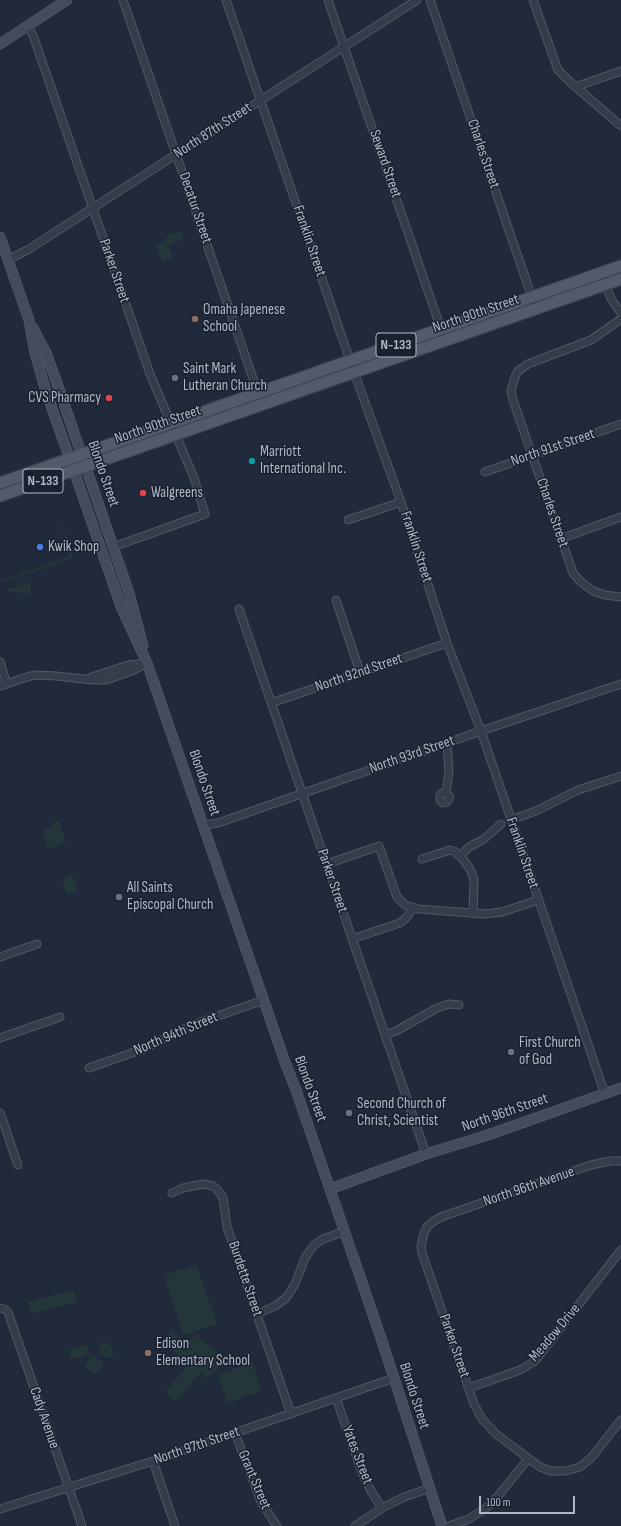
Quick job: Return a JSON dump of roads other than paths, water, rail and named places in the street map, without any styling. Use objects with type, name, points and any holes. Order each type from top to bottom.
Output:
[{"type":"main road","points":[[0,44],[67,0]]},
{"type":"main road","name":"Blondo Street","points":[[0,237],[28,320],[38,367],[122,609],[147,663]]},
{"type":"main road","name":"North 90th Street","points":[[0,483],[621,266]]},
{"type":"main road","name":"North 90th Street","points":[[0,496],[621,279]]},
{"type":"main road","name":"Blondo Street","points":[[28,320],[42,344],[50,364],[86,466],[131,600],[147,663],[345,1231],[442,1526]]},
{"type":"main road","name":"North 96th Street","points":[[330,1189],[426,1154],[488,1135],[621,1088]]},
{"type":"street","name":"Decatur Street","points":[[123,0],[258,393]]},
{"type":"street","name":"Franklin Street","points":[[226,0],[354,372],[401,502],[447,643],[481,731],[510,820],[605,1094]]},
{"type":"street","name":"Seward Street","points":[[328,0],[441,329]]},
{"type":"street","name":"North 87th Street","points":[[8,260],[28,249],[417,0]]},
{"type":"street","name":"Charles Street","points":[[430,0],[536,309]]},
{"type":"street","points":[[533,0],[555,63],[562,75],[621,126]]},
{"type":"street","name":"Parker Street","points":[[28,26],[34,38],[149,369],[170,424],[194,478],[205,514],[113,547]]},
{"type":"street","points":[[575,87],[621,71]]},
{"type":"street","points":[[602,273],[611,299],[621,313]]},
{"type":"street","name":"Charles Street","points":[[621,319],[591,340],[523,367],[515,377],[512,385],[513,400],[571,569],[581,582],[597,593],[621,597]]},
{"type":"street","name":"North 91st Street","points":[[485,472],[621,424]]},
{"type":"street","points":[[348,520],[401,502]]},
{"type":"street","points":[[560,539],[621,518]]},
{"type":"street","points":[[336,600],[360,672]]},
{"type":"street","name":"Parker Street","points":[[239,608],[426,1154]]},
{"type":"street","name":"North 92nd Street","points":[[271,703],[447,643]]},
{"type":"street","points":[[0,662],[8,684]]},
{"type":"street","points":[[0,686],[38,675],[85,679],[128,665],[147,663]]},
{"type":"street","name":"North 93rd Street","points":[[203,825],[218,823],[481,731],[621,684]]},
{"type":"street","points":[[446,793],[449,771],[447,744]]},
{"type":"street","points":[[510,820],[536,811],[578,790],[621,776]]},
{"type":"street","points":[[460,856],[469,847],[484,839],[502,824]]},
{"type":"street","points":[[327,864],[379,846],[397,897],[405,905],[418,909],[473,914],[495,913],[538,900]]},
{"type":"street","points":[[422,859],[450,850],[454,851],[460,856],[470,869],[474,879],[473,914]]},
{"type":"street","points":[[352,939],[400,923],[413,907]]},
{"type":"street","points":[[0,957],[37,944]]},
{"type":"street","name":"North 94th Street","points":[[89,1068],[143,1049],[192,1026],[264,1000]]},
{"type":"street","points":[[385,1035],[437,1008],[449,1004],[459,1004]]},
{"type":"street","points":[[0,1038],[60,1017]]},
{"type":"street","points":[[0,1113],[18,1165]]},
{"type":"street","name":"North 96th Avenue","points":[[438,1219],[591,1165],[610,1161],[621,1161]]},
{"type":"street","name":"Burdette Street","points":[[172,1193],[183,1188],[203,1184],[213,1186],[221,1193],[225,1203],[227,1226],[291,1414]]},
{"type":"street","name":"Parker Street","points":[[438,1219],[430,1224],[424,1233],[422,1239],[422,1253],[477,1410],[487,1426],[540,1467],[551,1471],[566,1471],[575,1469],[591,1458],[618,1429],[621,1420]]},
{"type":"street","points":[[257,1314],[275,1306],[286,1298],[295,1284],[305,1258],[314,1246],[323,1239],[345,1231]]},
{"type":"street","name":"Meadow Drive","points":[[469,1388],[520,1370],[535,1361],[621,1250]]},
{"type":"street","name":"Cady Avenue","points":[[3,1309],[82,1526]]},
{"type":"street","name":"North 97th Street","points":[[0,1509],[153,1461],[394,1378]]},
{"type":"street","name":"Yates Street","points":[[336,1398],[361,1470],[371,1491],[382,1508]]},
{"type":"street","name":"Grant Street","points":[[235,1433],[260,1502],[277,1526]]},
{"type":"street","points":[[449,1526],[469,1519],[486,1508],[498,1496],[528,1459]]},
{"type":"street","points":[[153,1461],[175,1526]]},
{"type":"street","points":[[355,1526],[382,1508],[404,1497],[430,1488]]},
{"type":"place","name":"Omaha Japenese School","points":[[195,319]]},
{"type":"place","name":"Saint Mark Lutheran Church","points":[[175,378]]},
{"type":"place","name":"CVS Pharmacy","points":[[109,398]]},
{"type":"place","name":"Marriott International Inc.","points":[[252,461]]},
{"type":"place","name":"Walgreens","points":[[143,493]]},
{"type":"place","name":"Kwik Shop","points":[[40,547]]},
{"type":"place","name":"All Saints Episcopal Church","points":[[119,897]]},
{"type":"place","name":"First Church of God","points":[[511,1052]]},
{"type":"place","name":"Second Church of Christ, Scientist","points":[[349,1113]]},
{"type":"place","name":"Edison Elementary School","points":[[148,1353]]}]
